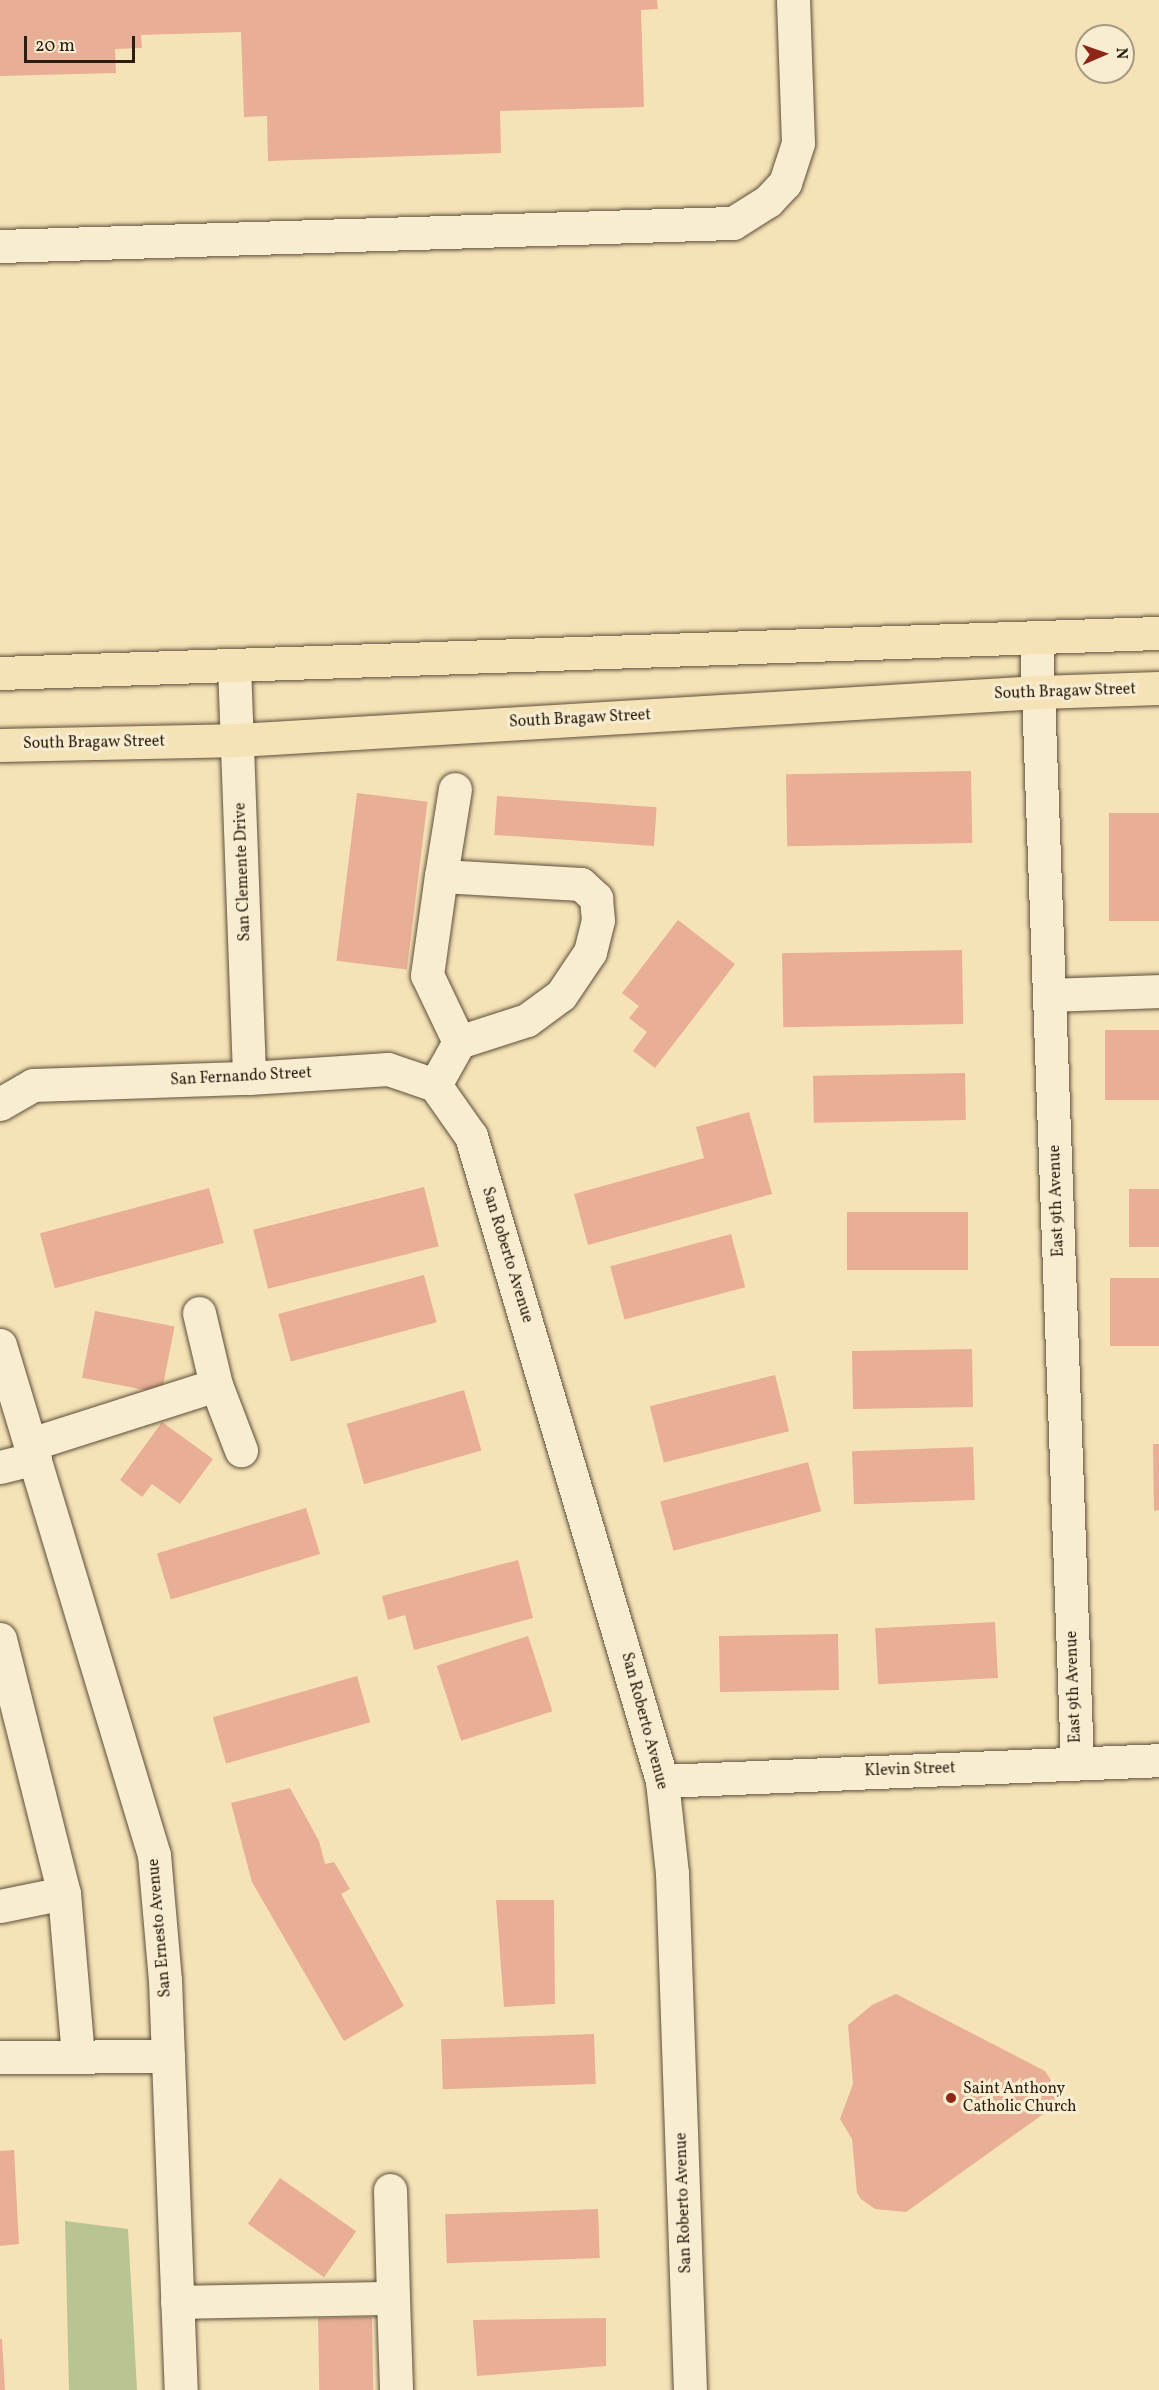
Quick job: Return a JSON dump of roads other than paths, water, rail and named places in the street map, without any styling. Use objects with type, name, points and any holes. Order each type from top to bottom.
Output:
[{"type":"main road","points":[[0,673],[1159,633]]},
{"type":"main road","name":"South Bragaw Street","points":[[0,746],[238,740],[1039,692],[1159,688]]},
{"type":"street","points":[[0,246],[733,223],[768,201],[785,183],[798,142],[793,0]]},
{"type":"street","name":"East 9th Avenue","points":[[1036,639],[1077,1763]]},
{"type":"street","name":"San Clemente Drive","points":[[234,665],[249,1078]]},
{"type":"street","points":[[455,789],[428,975],[459,1042]]},
{"type":"street","points":[[435,1085],[459,1042],[527,1020],[561,995],[590,952],[598,920],[596,898],[581,884],[441,876]]},
{"type":"street","points":[[1050,994],[1159,991]]},
{"type":"street","name":"San Fernando Street","points":[[0,1104],[33,1085],[249,1078],[387,1069],[435,1085]]},
{"type":"street","name":"San Roberto Avenue","points":[[435,1085],[471,1136],[662,1781],[672,1873],[690,2390]]},
{"type":"street","points":[[199,1313],[216,1385],[241,1450]]},
{"type":"street","name":"San Ernesto Avenue","points":[[0,1345],[154,1855],[168,2056],[181,2390]]},
{"type":"street","points":[[0,1467],[33,1451],[216,1385]]},
{"type":"street","points":[[0,1639],[64,1893],[78,2056]]},
{"type":"street","name":"Klevin Street","points":[[662,1781],[1159,1760]]},
{"type":"street","points":[[0,1906],[64,1893]]},
{"type":"street","points":[[0,2057],[168,2056]]},
{"type":"street","points":[[390,2190],[396,2390]]},
{"type":"street","points":[[177,2302],[393,2298]]},
{"type":"place","name":"Saint Anthony Catholic Church","points":[[951,2098]]}]
